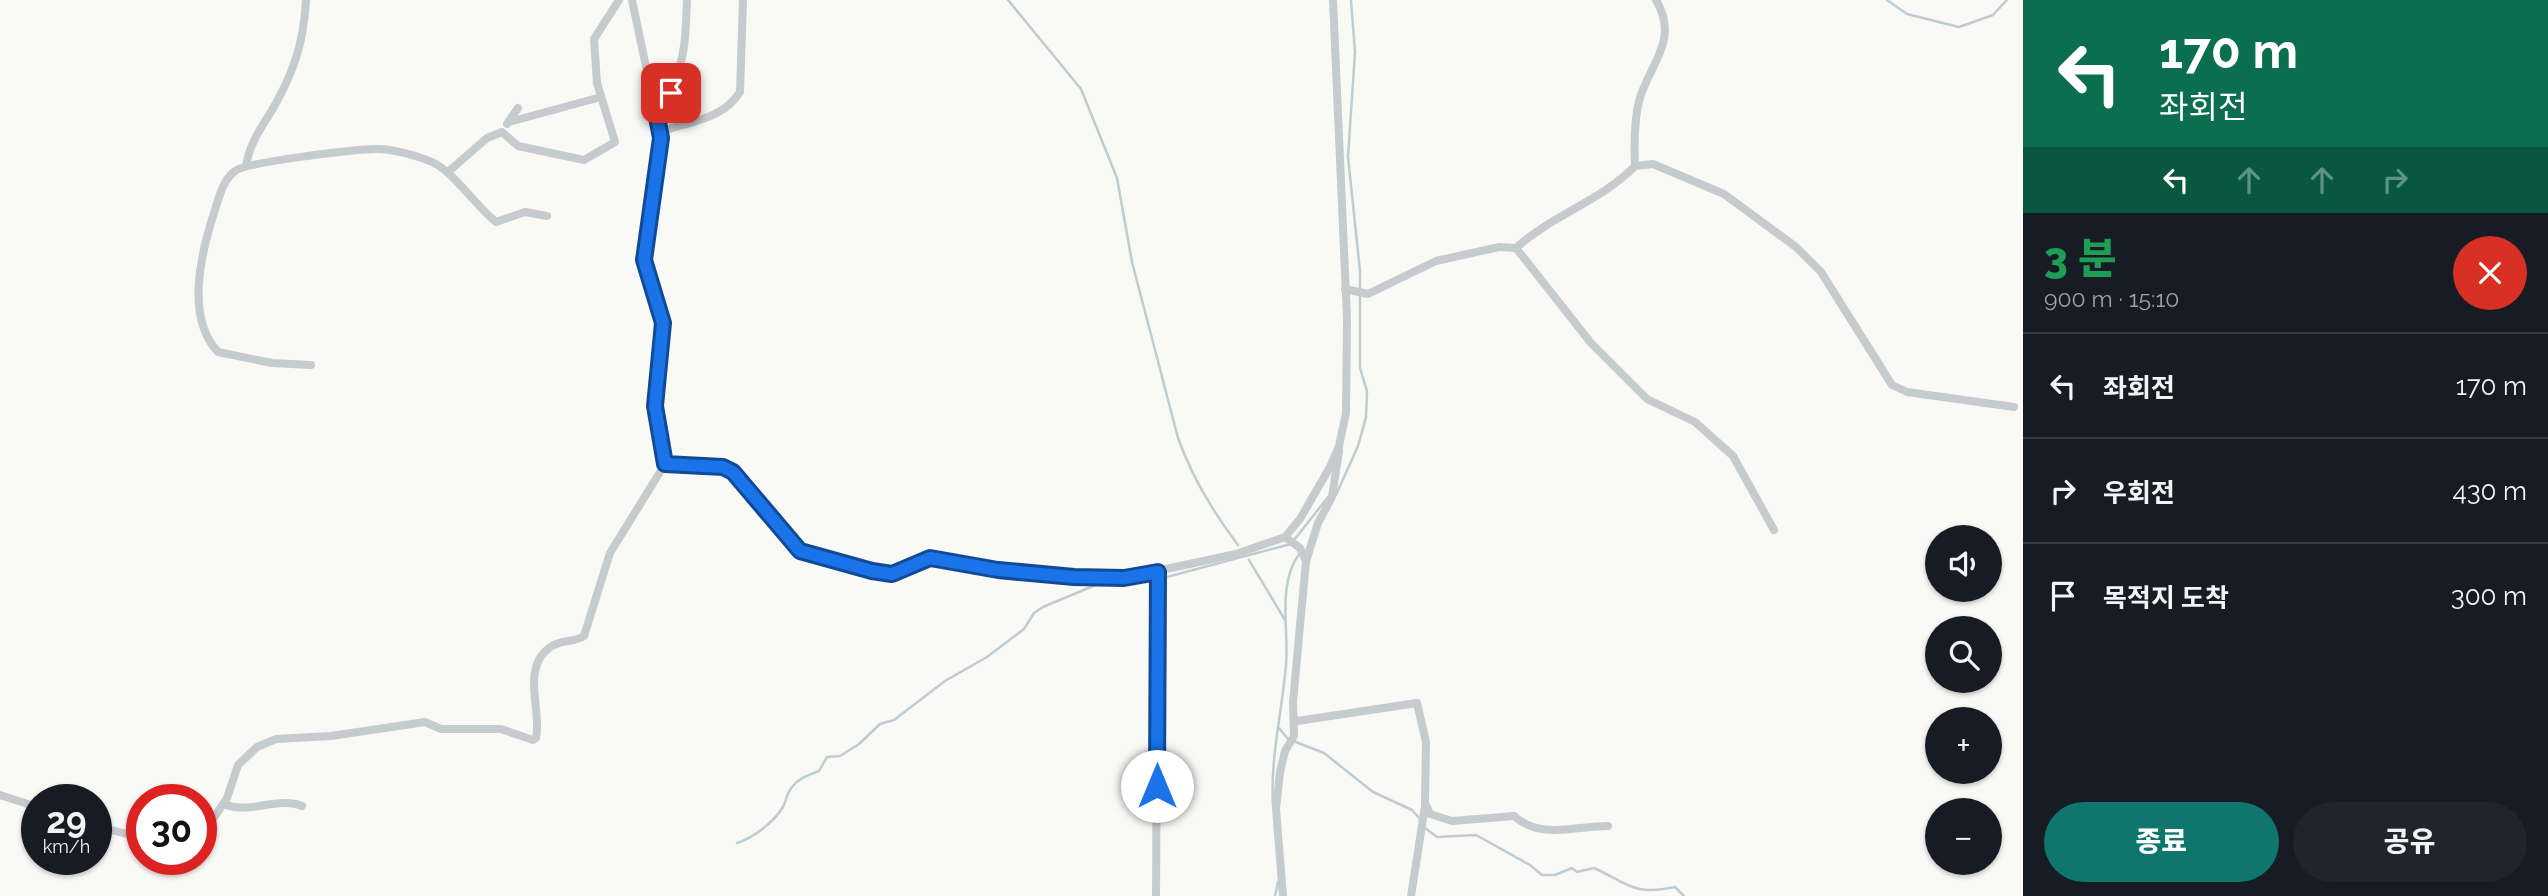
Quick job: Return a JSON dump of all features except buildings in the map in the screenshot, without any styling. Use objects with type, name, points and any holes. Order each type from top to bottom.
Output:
[{"type":"street","points":[[246,166],[253,138],[282,92],[302,44],[306,0]]},
{"type":"street","points":[[502,132],[518,146],[584,160],[615,142],[601,97],[594,39],[619,0]]},
{"type":"street","points":[[217,814],[224,804],[238,765],[257,747],[276,739],[331,736],[425,722],[441,729],[501,729],[533,740],[537,734],[534,687],[538,660],[556,643],[584,636],[610,553],[665,464],[655,406],[663,323],[644,260],[660,132],[632,0]]},
{"type":"street","points":[[656,112],[671,93],[682,66],[687,0]]},
{"type":"street","points":[[660,132],[711,116],[724,109],[740,92],[743,0]]},
{"type":"street","points":[[1283,896],[1276,810],[1282,760],[1294,736],[1306,561],[1318,523],[1332,497],[1346,412],[1345,289],[1333,0]]},
{"type":"street","points":[[1635,166],[1639,99],[1665,44],[1663,15],[1656,0]]},
{"type":"street","points":[[509,122],[601,97]]},
{"type":"street","points":[[448,172],[487,138],[502,132],[519,108]]},
{"type":"street","points":[[310,365],[272,363],[218,352],[206,336],[198,290],[200,265],[226,180],[237,169],[378,149],[425,160],[448,172],[455,184],[496,222],[525,212],[547,216]]},
{"type":"street","points":[[1345,289],[1368,294],[1436,261],[1499,247],[1516,248],[1548,224],[1612,185],[1635,166],[1653,164],[1724,194],[1788,241],[1821,272],[1892,385],[1906,392],[2014,407]]},
{"type":"street","points":[[1516,248],[1567,314],[1647,399],[1695,422],[1733,456],[1774,530]]},
{"type":"street","points":[[665,464],[723,467],[733,472],[800,551],[886,574],[930,558],[998,570],[1074,577],[1124,578],[1236,554],[1285,537],[1308,507],[1339,446]]},
{"type":"street","points":[[1285,537],[1300,548],[1306,561]]},
{"type":"street","points":[[1156,896],[1158,572]]},
{"type":"street","points":[[1294,718],[1297,721],[1417,703],[1426,742],[1425,803],[1411,896]]},
{"type":"street","points":[[0,795],[21,802]]},
{"type":"street","points":[[224,804],[246,807],[288,803],[302,806]]},
{"type":"street","points":[[1425,803],[1430,814],[1452,821],[1506,815],[1514,816],[1525,827],[1543,831],[1608,826]]},
{"type":"waterway","points":[[1008,0],[1081,89],[1117,178],[1132,262],[1178,438],[1204,494],[1238,545]]},
{"type":"waterway","points":[[1336,495],[1358,446],[1366,417],[1367,391],[1360,368],[1360,271],[1348,157],[1355,52],[1351,0]]},
{"type":"waterway","points":[[1887,0],[1907,14],[1959,27],[1993,15],[2007,0]]},
{"type":"waterway","points":[[1163,578],[1291,544],[1328,497]]},
{"type":"waterway","points":[[1273,806],[1275,753],[1287,651],[1286,594],[1292,566],[1299,554]]},
{"type":"waterway","points":[[1249,560],[1285,620]]},
{"type":"waterway","points":[[737,843],[769,824],[783,807],[792,787],[801,779],[819,771],[827,757],[840,756],[859,744],[880,724],[894,720],[945,681],[987,657],[1024,629],[1034,613],[1043,607],[1098,584],[1119,585],[1154,578]]},
{"type":"waterway","points":[[1279,728],[1288,739],[1324,753],[1373,792],[1412,810],[1420,819]]},
{"type":"waterway","points":[[1425,828],[1437,837],[1476,835],[1530,865],[1542,875],[1555,875],[1572,868],[1577,872],[1594,868],[1632,887],[1650,890],[1675,887],[1684,896]]},
{"type":"waterway","points":[[1275,896],[1278,882]]},
{"type":"route","points":[[671,93],[656,112],[661,138],[644,260],[663,323],[655,406],[665,464],[723,467],[743,480],[800,551],[886,574],[901,571],[930,558],[998,570],[1074,577],[1124,578],[1158,572],[1157,786]]}]
